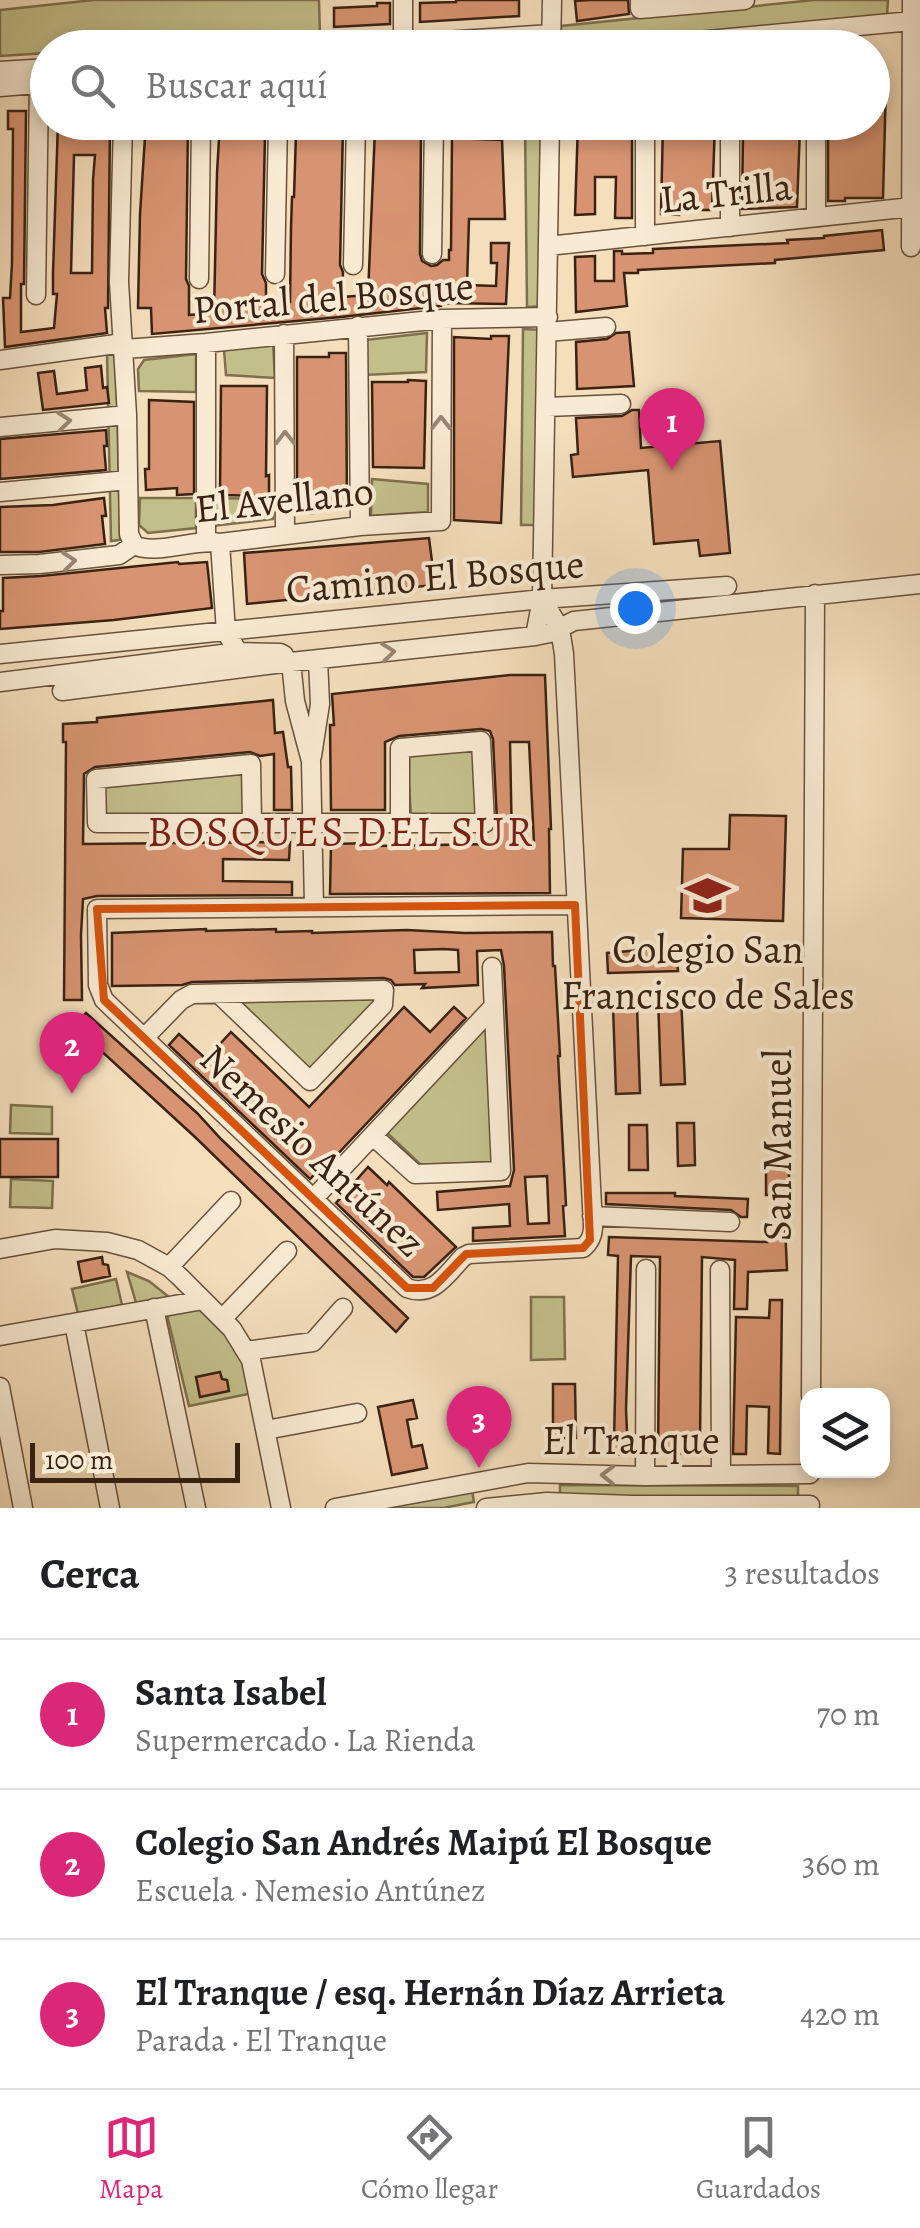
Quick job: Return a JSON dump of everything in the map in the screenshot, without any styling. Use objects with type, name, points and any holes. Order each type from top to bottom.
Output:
[{"type":"street","points":[[402,0],[402,30]]},
{"type":"street","points":[[551,30],[552,0]]},
{"type":"street","points":[[640,5],[746,0]]},
{"type":"street","points":[[911,248],[912,0]]},
{"type":"street","points":[[864,30],[912,21]]},
{"type":"street","points":[[0,71],[30,76]]},
{"type":"street","points":[[0,87],[30,81]]},
{"type":"street","points":[[36,295],[42,140]]},
{"type":"street","points":[[123,140],[120,282],[128,415],[129,534],[134,545]]},
{"type":"street","points":[[199,279],[202,140]]},
{"type":"street","points":[[275,274],[278,140]]},
{"type":"street","points":[[352,265],[355,140]]},
{"type":"street","points":[[432,254],[434,140]]},
{"type":"street","points":[[535,636],[542,599],[550,140]]},
{"type":"street","points":[[645,236],[646,140]]},
{"type":"street","points":[[730,140],[730,227]]},
{"type":"street","points":[[816,140],[816,218]]},
{"type":"street","name":"La Trilla","points":[[548,246],[912,207]]},
{"type":"street","name":"Portal del Bosque","points":[[0,360],[442,319],[606,326]]},
{"type":"street","name":"El Avellano","points":[[0,565],[120,555],[134,545],[147,549],[441,521],[442,319]]},
{"type":"street","points":[[358,326],[360,526]]},
{"type":"street","points":[[284,334],[286,535]]},
{"type":"street","points":[[206,343],[213,542],[226,632],[238,652]]},
{"type":"street","points":[[547,407],[621,404]]},
{"type":"street","points":[[0,427],[128,415]]},
{"type":"street","points":[[0,492],[128,480]]},
{"type":"street","name":"Camino El Bosque","points":[[62,691],[535,636],[574,621],[920,584]]},
{"type":"street","name":"Camino El Bosque","points":[[0,654],[542,599],[727,586]]},
{"type":"street","points":[[651,591],[686,608]]},
{"type":"street","name":"San Manuel","points":[[811,1388],[816,594]]},
{"type":"street","points":[[542,599],[560,629],[564,654],[592,1216],[730,1222]]},
{"type":"street","name":"Camino El Bosque","points":[[0,682],[238,652],[280,653],[291,662]]},
{"type":"street","points":[[318,660],[319,719],[311,761],[314,906],[575,905]]},
{"type":"street","points":[[291,662],[294,701],[311,761]]},
{"type":"street","points":[[252,822],[251,764],[96,779],[97,823],[485,824],[480,740],[400,748],[400,823]]},
{"type":"street","name":"Nemesio Antúnez","points":[[314,906],[97,910],[100,994],[414,1291],[434,1288],[469,1254],[582,1248],[593,1233],[592,1216]]},
{"type":"street","points":[[373,1136],[414,1174],[500,1171],[492,967]]},
{"type":"street","points":[[144,1038],[186,996],[196,994],[384,990],[384,1006],[310,1081],[219,994]]},
{"type":"street","points":[[314,1198],[493,1007]]},
{"type":"street","points":[[169,1267],[230,1200]]},
{"type":"street","points":[[0,1248],[40,1240],[90,1239],[138,1250],[169,1267],[232,1329],[246,1351],[255,1373],[280,1508]]},
{"type":"street","points":[[222,1319],[287,1251]]},
{"type":"street","points":[[644,1476],[646,1270]]},
{"type":"street","points":[[720,1270],[720,1476]]},
{"type":"street","points":[[0,1336],[203,1300]]},
{"type":"street","points":[[154,1308],[196,1508]]},
{"type":"street","points":[[246,1351],[313,1342],[343,1308]]},
{"type":"street","points":[[74,1323],[110,1508]]},
{"type":"street","points":[[0,1387],[22,1508]]},
{"type":"street","points":[[266,1430],[357,1413]]},
{"type":"street","name":"El Tranque","points":[[335,1508],[514,1475],[800,1472]]},
{"type":"street","points":[[542,1474],[548,1505]]},
{"type":"street","points":[[810,1478],[810,1506]]},
{"type":"street","points":[[478,1482],[485,1508]]},
{"type":"street","name":"El Tranque","points":[[485,1508],[810,1506]]},
{"type":"highlighted area","points":[[575,905],[590,1240],[583,1248],[466,1254],[433,1288],[407,1288],[104,1000],[97,909]]},
{"type":"shaded area","points":[[94,0],[319,0],[320,30],[30,30],[30,54],[0,56],[0,10]]},
{"type":"shaded area","points":[[814,0],[888,0],[887,16],[735,30],[561,30],[561,26]]},
{"type":"shaded area","points":[[525,140],[542,140],[544,306],[527,307]]},
{"type":"shaded area","points":[[523,329],[543,330],[540,525],[521,525]]},
{"type":"shaded area","points":[[427,333],[426,372],[364,375],[365,340]]},
{"type":"shaded area","points":[[273,342],[275,378],[226,375],[224,350]]},
{"type":"shaded area","points":[[116,352],[120,540],[111,541],[107,354]]},
{"type":"shaded area","points":[[196,354],[196,392],[139,391],[138,369],[144,360]]},
{"type":"shaded area","points":[[372,479],[428,484],[428,512],[371,516]]},
{"type":"shaded area","points":[[140,498],[196,498],[196,528],[148,533],[139,525]]},
{"type":"shaded area","points":[[211,498],[274,499],[273,519],[211,526]]},
{"type":"shaded area","points":[[474,748],[477,814],[411,818],[407,752]]},
{"type":"shaded area","points":[[247,773],[248,816],[104,816],[103,785]]},
{"type":"shaded area","points":[[381,999],[312,1074],[236,1000]]},
{"type":"shaded area","points":[[488,1021],[494,1162],[421,1165],[384,1130]]},
{"type":"shaded area","points":[[11,1105],[52,1107],[52,1134],[10,1133]]},
{"type":"shaded area","points":[[11,1179],[53,1181],[52,1208],[10,1207]]},
{"type":"shaded area","points":[[127,1272],[149,1281],[170,1298],[137,1306]]},
{"type":"shaded area","points":[[116,1279],[122,1305],[78,1314],[72,1289]]},
{"type":"shaded area","points":[[531,1297],[564,1297],[565,1359],[531,1360]]},
{"type":"shaded area","points":[[202,1309],[235,1346],[253,1393],[189,1406],[167,1315]]},
{"type":"shaded area","points":[[560,1485],[798,1486],[798,1499],[560,1497]]},
{"type":"shaded area","points":[[472,1490],[474,1502],[443,1508],[378,1508]]},
{"type":"building","points":[[519,0],[519,16],[420,22],[420,3]]},
{"type":"building","points":[[628,0],[629,14],[577,21],[575,1]]},
{"type":"building","points":[[390,3],[390,24],[334,27],[334,8]]},
{"type":"building","points":[[8,111],[26,111],[21,332],[54,328],[57,140],[110,140],[107,333],[5,347],[3,298],[10,298],[12,263],[13,129],[8,129]],"holes":[[[74,155],[95,155],[92,273],[71,273]]]},
{"type":"building","points":[[145,140],[188,140],[189,315],[214,313],[219,140],[265,140],[262,274],[266,304],[290,302],[296,140],[343,140],[342,297],[368,295],[375,140],[421,140],[420,254],[422,261],[431,266],[449,260],[451,250],[452,140],[502,140],[505,219],[469,219],[467,285],[496,286],[497,263],[491,263],[491,243],[509,243],[506,304],[441,303],[341,317],[152,334],[151,308],[138,308]]},
{"type":"building","points":[[577,140],[632,140],[632,218],[615,218],[616,177],[595,177],[595,214],[575,215]]},
{"type":"building","points":[[663,140],[714,140],[712,210],[661,214]]},
{"type":"building","points":[[743,140],[800,140],[797,207],[742,209]]},
{"type":"building","points":[[828,140],[885,140],[883,198],[828,201]]},
{"type":"building","points":[[882,230],[884,250],[775,263],[624,273],[627,306],[576,312],[575,257],[595,256],[595,281],[614,281],[614,251],[653,253],[653,249],[788,243],[787,240]]},
{"type":"building","points":[[629,332],[634,386],[577,389],[576,342]]},
{"type":"building","points":[[509,336],[501,523],[454,520],[454,337]]},
{"type":"building","points":[[329,353],[346,353],[347,509],[297,513],[297,357],[329,357]]},
{"type":"building","points":[[101,366],[109,403],[43,410],[38,373],[54,371],[57,394],[87,390],[85,368]]},
{"type":"building","points":[[426,381],[424,468],[373,467],[372,382]]},
{"type":"building","points":[[221,386],[267,386],[269,496],[220,495]]},
{"type":"building","points":[[149,400],[194,402],[194,494],[177,495],[177,488],[146,490]]},
{"type":"building","points":[[639,410],[641,448],[720,441],[730,553],[700,556],[698,540],[654,544],[648,470],[573,477],[571,455],[578,454],[576,418],[622,416]]},
{"type":"building","points":[[106,430],[106,470],[0,479],[0,439]]},
{"type":"building","points":[[104,498],[105,544],[0,552],[0,507]]},
{"type":"building","points":[[429,538],[435,585],[247,604],[244,553]]},
{"type":"building","points":[[207,562],[212,608],[0,629],[3,578]]},
{"type":"building","points":[[510,675],[545,675],[550,893],[330,894],[331,844],[495,844],[497,822],[493,739],[490,731],[481,729],[399,736],[385,742],[385,810],[331,810],[332,694]],"holes":[[[510,742],[529,742],[534,843],[512,844]]]},
{"type":"building","points":[[273,700],[275,733],[283,732],[291,767],[292,810],[274,810],[274,754],[260,756],[250,752],[95,767],[84,774],[83,844],[290,842],[289,860],[223,859],[223,881],[292,882],[292,895],[83,899],[82,1000],[64,1000],[63,724]]},
{"type":"building","points":[[730,815],[786,816],[783,921],[681,918],[683,849],[729,849]]},
{"type":"building","points":[[206,929],[312,933],[552,932],[565,1236],[473,1241],[473,1228],[510,1226],[509,1204],[438,1210],[437,1192],[510,1186],[514,1170],[501,950],[477,951],[478,985],[422,988],[425,984],[395,985],[384,978],[112,986],[112,933]],"holes":[[[414,950],[458,950],[459,972],[415,973]],[[547,1176],[549,1223],[528,1224],[525,1177]]]},
{"type":"building","points":[[676,947],[678,971],[608,973],[607,953]]},
{"type":"building","points":[[681,996],[685,1084],[661,1085],[658,997]]},
{"type":"building","points":[[613,1006],[637,1006],[640,1093],[616,1094]]},
{"type":"building","points":[[404,1007],[430,1032],[454,1007],[466,1018],[310,1179],[169,1045],[179,1034],[206,1059],[231,1032],[309,1107]]},
{"type":"building","points":[[86,1013],[197,1113],[408,1318],[396,1332],[74,1026]]},
{"type":"building","points":[[677,1123],[694,1123],[695,1165],[678,1166]]},
{"type":"building","points":[[629,1125],[647,1125],[648,1170],[629,1170]]},
{"type":"building","points":[[0,1139],[58,1139],[58,1177],[0,1177]]},
{"type":"building","points":[[766,1161],[789,1161],[789,1195],[766,1195]]},
{"type":"building","points":[[368,1167],[387,1185],[389,1182],[456,1247],[424,1277],[413,1277],[336,1203]]},
{"type":"building","points":[[606,1193],[748,1199],[747,1217],[731,1210],[606,1204]]},
{"type":"building","points":[[785,1225],[787,1270],[748,1272],[747,1309],[734,1309],[735,1260],[702,1257],[700,1440],[705,1441],[705,1453],[658,1454],[660,1257],[631,1256],[628,1455],[609,1454],[609,1442],[614,1442],[618,1256],[608,1255],[609,1237],[767,1242],[766,1226]]},
{"type":"building","points":[[102,1257],[110,1276],[82,1282],[78,1262]]},
{"type":"building","points":[[770,1300],[782,1300],[780,1454],[768,1453],[769,1407],[747,1406],[746,1454],[733,1454],[736,1317],[769,1318]]},
{"type":"building","points":[[220,1372],[229,1391],[200,1397],[196,1377]]},
{"type":"building","points":[[553,1384],[575,1384],[576,1438],[553,1438]]},
{"type":"building","points":[[413,1400],[417,1418],[407,1420],[412,1447],[422,1445],[427,1468],[392,1475],[378,1407]]},
{"type":"place","name":"Santa Isabel","points":[[672,470]]},
{"type":"place","name":"Colegio San Francisco de Sales","points":[[708,896]]},
{"type":"place","name":"Colegio San Andrés Maipú El Bosque","points":[[72,1094]]},
{"type":"place","name":"El Tranque / esq. Hernán Díaz Arrieta","points":[[479,1468]]},
{"type":"district","name":"BOSQUES DEL SUR","points":[[341,831]]}]
